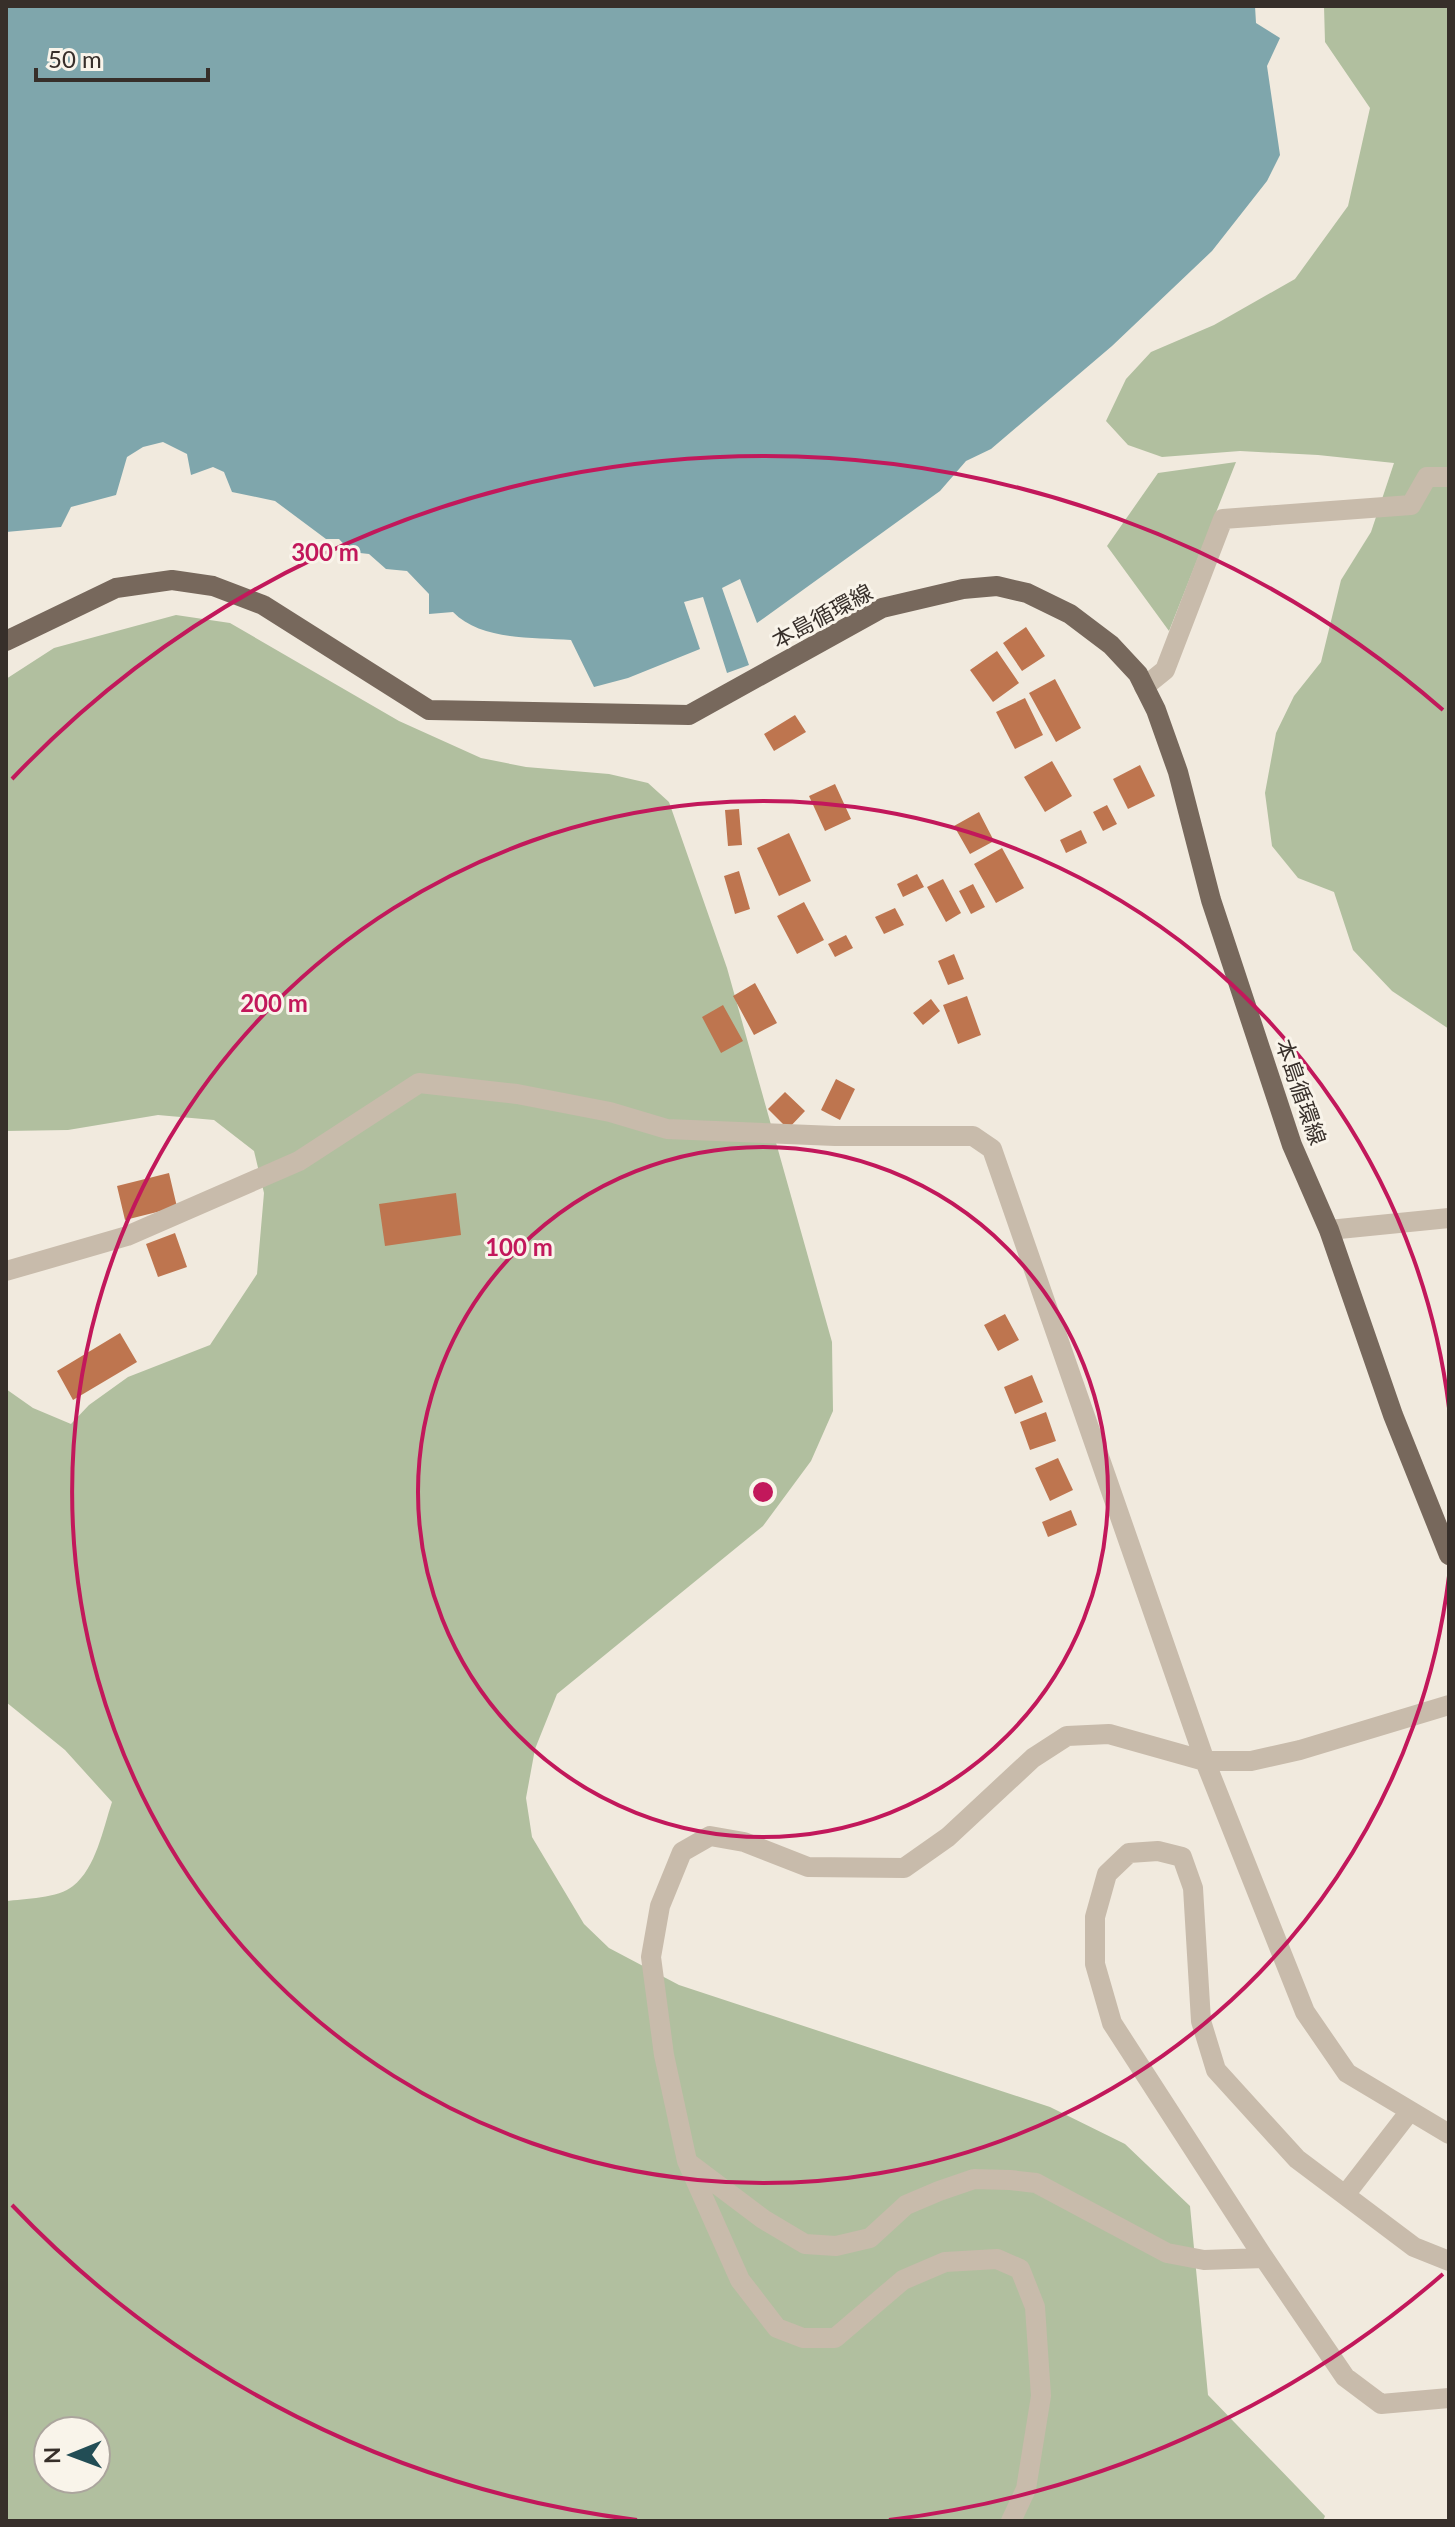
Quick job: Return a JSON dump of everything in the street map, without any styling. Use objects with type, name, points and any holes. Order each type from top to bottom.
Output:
[{"type":"main road","name":"本島循環線","points":[[6,641],[116,588],[172,580],[213,586],[263,605],[429,710],[689,715],[882,608],[963,589],[997,586],[1027,593],[1070,614],[1111,645],[1138,674],[1156,710],[1178,772],[1211,900],[1292,1145],[1329,1230],[1393,1415],[1449,1555]]},
{"type":"street","points":[[1144,687],[1165,670],[1223,519],[1411,505],[1427,477],[1449,477]]},
{"type":"street","points":[[6,1271],[127,1236],[299,1161],[419,1083],[517,1094],[610,1112],[667,1129],[835,1136],[973,1136],[992,1149],[1205,1761],[1305,2012],[1347,2073],[1449,2134]]},
{"type":"street","points":[[1329,1230],[1449,1218]]},
{"type":"street","points":[[1011,2521],[1026,2489],[1041,2396],[1035,2307],[1020,2269],[997,2259],[945,2262],[903,2280],[835,2338],[803,2338],[777,2328],[740,2280],[687,2161],[664,2055],[651,1957],[660,1906],[682,1852],[710,1836],[744,1842],[808,1867],[904,1868],[948,1837],[1033,1758],[1067,1736],[1109,1734],[1205,1761],[1251,1761],[1449,1705]]},
{"type":"street","points":[[1449,2261],[1414,2247],[1297,2159],[1216,2070],[1201,2021],[1193,1888],[1182,1857],[1158,1851],[1129,1853],[1107,1874],[1095,1917],[1095,1964],[1112,2023],[1345,2377],[1381,2404],[1449,2398]]},
{"type":"street","points":[[1345,2195],[1410,2111]]},
{"type":"street","points":[[687,2161],[763,2219],[805,2244],[836,2246],[870,2238],[906,2205],[939,2191],[974,2179],[1010,2180],[1036,2183],[1167,2253],[1204,2260],[1264,2258]]},
{"type":"green space","points":[[1324,6],[1449,6],[1449,1029],[1392,991],[1353,950],[1334,892],[1298,878],[1272,846],[1265,793],[1276,733],[1294,696],[1321,662],[1341,580],[1371,532],[1394,463],[1240,451],[1162,457],[1128,445],[1106,421],[1126,379],[1151,352],[1214,325],[1295,279],[1348,206],[1370,108],[1325,42]]},
{"type":"green space","points":[[1236,462],[1169,631],[1107,546],[1158,473]]},
{"type":"green space","points":[[176,615],[230,623],[399,721],[481,758],[526,767],[609,774],[648,783],[669,802],[727,968],[832,1342],[833,1411],[811,1461],[763,1526],[557,1694],[535,1749],[526,1798],[532,1837],[584,1924],[609,1948],[679,1985],[1050,2107],[1125,2144],[1190,2206],[1208,2395],[1325,2516],[1323,2521],[6,2521],[6,1901],[50,1895],[73,1886],[93,1859],[112,1802],[65,1750],[6,1702],[6,1389],[33,1408],[71,1424],[89,1405],[128,1377],[210,1345],[257,1274],[264,1193],[254,1151],[214,1120],[158,1115],[68,1130],[6,1131],[6,679],[54,648]]},
{"type":"water","points":[[6,6],[1255,6],[1256,23],[1280,38],[1267,66],[1280,155],[1267,181],[1212,251],[1112,346],[991,449],[966,461],[940,491],[757,623],[740,579],[722,588],[749,665],[727,673],[703,597],[684,602],[700,649],[628,678],[594,687],[571,640],[508,636],[478,628],[453,612],[429,614],[429,594],[407,571],[386,569],[369,554],[351,552],[339,539],[326,539],[275,501],[232,492],[224,472],[213,467],[191,475],[187,454],[163,442],[143,447],[127,457],[116,495],[71,507],[61,527],[6,532]]},
{"type":"building","points":[[1026,627],[1045,656],[1022,671],[1003,643]]},
{"type":"building","points":[[997,651],[1019,683],[993,702],[970,670]]},
{"type":"building","points":[[1055,679],[1081,728],[1056,742],[1029,693]]},
{"type":"building","points":[[1025,698],[1043,735],[1015,749],[996,712]]},
{"type":"building","points":[[795,715],[806,732],[774,751],[764,734]]},
{"type":"building","points":[[1052,761],[1072,796],[1045,812],[1024,777]]},
{"type":"building","points":[[1140,765],[1155,796],[1128,809],[1113,779]]},
{"type":"building","points":[[835,784],[851,819],[825,831],[809,796]]},
{"type":"building","points":[[1107,805],[1117,824],[1103,831],[1093,812]]},
{"type":"building","points":[[739,809],[742,845],[728,846],[725,810]]},
{"type":"building","points":[[979,812],[994,841],[970,854],[954,826]]},
{"type":"building","points":[[1081,830],[1087,843],[1066,853],[1060,840]]},
{"type":"building","points":[[789,833],[811,881],[779,896],[757,848]]},
{"type":"building","points":[[1002,848],[1024,888],[996,903],[974,864]]},
{"type":"building","points":[[739,871],[750,909],[735,914],[724,876]]},
{"type":"building","points":[[917,874],[924,887],[903,897],[897,884]]},
{"type":"building","points":[[943,879],[961,913],[946,922],[927,887]]},
{"type":"building","points":[[973,884],[985,907],[971,914],[959,891]]},
{"type":"building","points":[[804,902],[824,940],[797,954],[777,916]]},
{"type":"building","points":[[895,908],[904,925],[884,934],[875,917]]},
{"type":"building","points":[[846,935],[853,948],[835,957],[828,944]]},
{"type":"building","points":[[954,954],[964,979],[948,985],[938,961]]},
{"type":"building","points":[[755,983],[777,1023],[754,1035],[733,996]]},
{"type":"building","points":[[967,996],[981,1035],[958,1044],[943,1005]]},
{"type":"building","points":[[931,999],[940,1011],[923,1025],[913,1013]]},
{"type":"building","points":[[723,1005],[743,1041],[721,1053],[702,1017]]},
{"type":"building","points":[[836,1079],[855,1089],[840,1120],[821,1110]]},
{"type":"building","points":[[785,1092],[805,1111],[788,1129],[768,1109]]},
{"type":"building","points":[[169,1173],[177,1207],[125,1220],[117,1186]]},
{"type":"building","points":[[456,1193],[461,1235],[385,1246],[379,1204]]},
{"type":"building","points":[[175,1233],[187,1267],[158,1277],[146,1244]]},
{"type":"building","points":[[1005,1314],[1019,1340],[998,1351],[984,1325]]},
{"type":"building","points":[[120,1333],[137,1362],[73,1400],[57,1371]]},
{"type":"building","points":[[1032,1375],[1043,1402],[1015,1414],[1004,1387]]},
{"type":"building","points":[[1046,1412],[1056,1441],[1030,1450],[1020,1422]]},
{"type":"building","points":[[1058,1458],[1073,1490],[1050,1501],[1035,1468]]},
{"type":"building","points":[[1071,1510],[1077,1525],[1048,1537],[1042,1522]]}]
